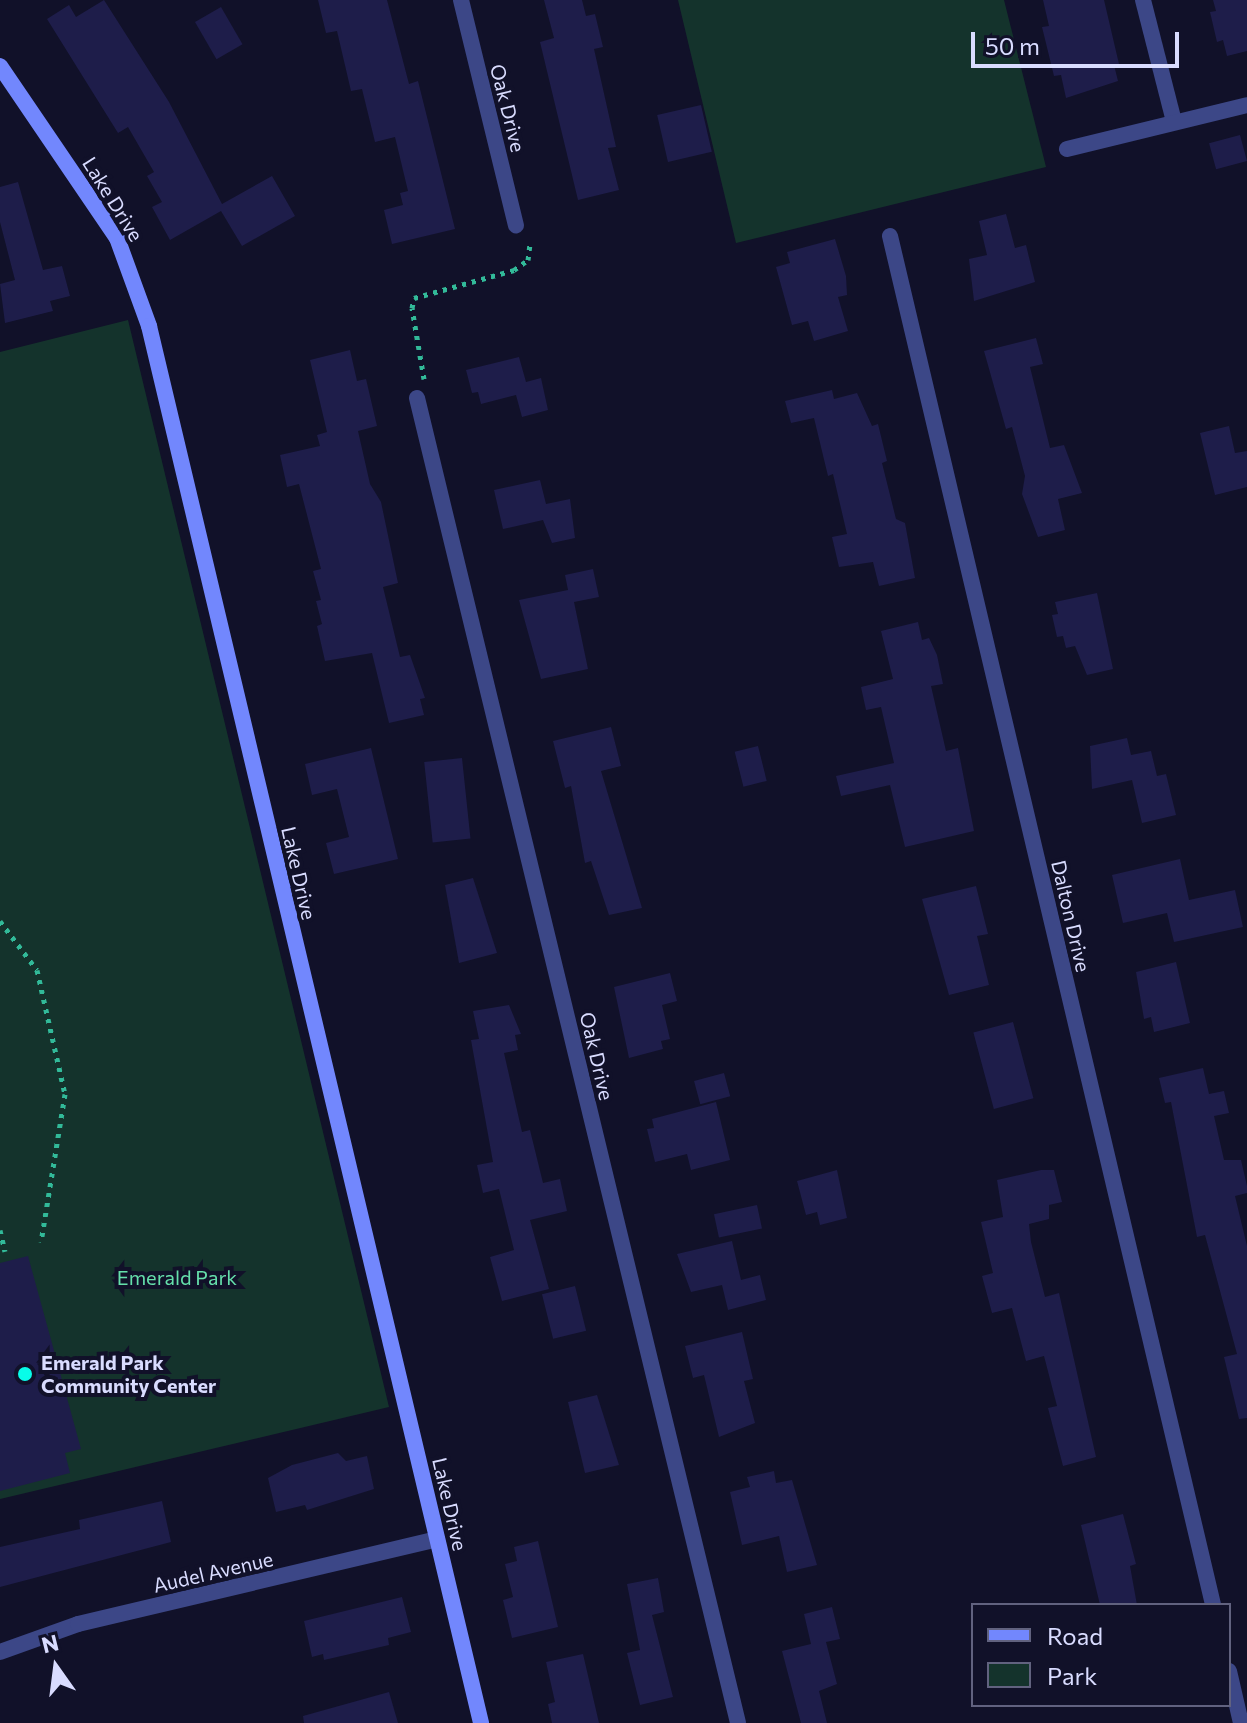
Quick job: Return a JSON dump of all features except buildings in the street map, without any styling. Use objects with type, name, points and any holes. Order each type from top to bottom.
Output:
[{"type":"street","name":"Oak Drive","points":[[461,0],[516,225]]},
{"type":"street","points":[[1143,0],[1174,122]]},
{"type":"street","name":"Lake Drive","points":[[0,66],[117,238],[149,326],[481,1723]]},
{"type":"street","points":[[1067,149],[1247,105]]},
{"type":"street","name":"Dalton Drive","points":[[890,236],[1213,1603]]},
{"type":"street","name":"Oak Drive","points":[[417,398],[738,1723]]},
{"type":"street","name":"Audel Avenue","points":[[0,1652],[78,1624],[437,1539]]},
{"type":"street","points":[[1231,1680],[1241,1723]]},
{"type":"path","points":[[417,398],[425,373],[412,308],[414,298],[514,270],[528,260],[530,243]]},
{"type":"path","points":[[0,921],[37,970],[65,1094],[41,1242]]},
{"type":"path","points":[[0,1230],[5,1251]]},
{"type":"green space","points":[[678,0],[1004,0],[1046,167],[736,243]]},
{"type":"green space","name":"Emerald Park","points":[[128,320],[389,1407],[0,1499],[0,352]]},
{"type":"place","name":"Emerald Park Community Center","points":[[25,1374]]}]
